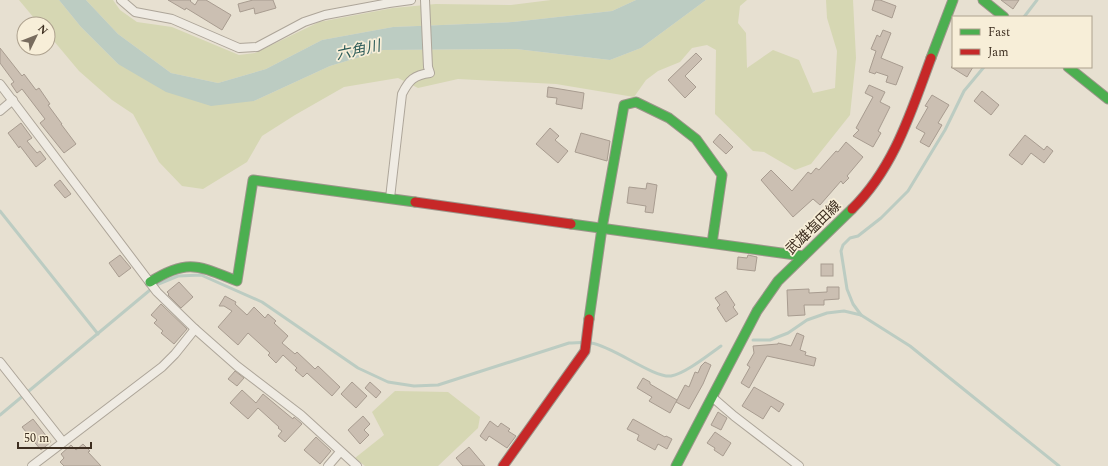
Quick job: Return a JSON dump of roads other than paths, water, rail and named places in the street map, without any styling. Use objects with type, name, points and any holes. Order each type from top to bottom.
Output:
[{"type":"street","points":[[122,0],[135,12],[172,19],[239,48],[257,47],[304,22],[325,15],[411,0]]},
{"type":"street","name":"武雄塩田線","points":[[676,466],[757,311],[778,281],[860,201],[884,169],[902,135],[953,0]]},
{"type":"street","points":[[983,0],[1003,16]]},
{"type":"street","points":[[390,198],[402,94],[407,84],[419,74],[430,73],[428,67],[425,2]]},
{"type":"street","points":[[1069,68],[1108,99]]},
{"type":"street","points":[[0,84],[157,292],[195,329],[237,366],[301,415],[357,466]]},
{"type":"street","points":[[0,111],[13,100]]},
{"type":"street","points":[[503,466],[585,351],[602,228],[624,105],[636,102],[669,118],[696,139],[722,175],[712,243]]},
{"type":"street","points":[[150,282],[164,273],[181,267],[201,267],[237,281],[254,180],[803,256]]},
{"type":"street","points":[[32,466],[162,367],[175,354],[195,329]]},
{"type":"street","points":[[0,362],[63,442]]},
{"type":"street","points":[[712,397],[734,416],[799,466]]},
{"type":"street","points":[[328,466],[340,452]]},
{"type":"water","name":"六角川","points":[[59,0],[86,0],[118,34],[171,73],[218,83],[266,69],[322,40],[393,27],[513,22],[612,11],[636,0],[706,0],[641,48],[610,60],[516,49],[383,50],[330,66],[254,101],[211,106],[166,92],[118,64],[81,27]]},
{"type":"waterway","points":[[1025,16],[1037,0]]},
{"type":"waterway","points":[[861,315],[853,304],[847,289],[841,251],[843,245],[850,238],[858,236],[881,218],[908,191],[945,130],[964,91],[983,68]]},
{"type":"waterway","points":[[0,211],[98,334]]},
{"type":"waterway","points":[[0,415],[156,285],[178,276],[201,275],[262,302],[358,368],[388,382],[414,386],[438,385],[569,343],[591,343],[600,345],[654,372],[671,376],[690,368],[721,346]]},
{"type":"waterway","points":[[753,340],[770,340],[788,333],[807,320],[827,313],[844,311],[861,315],[910,346],[1059,466]]}]
